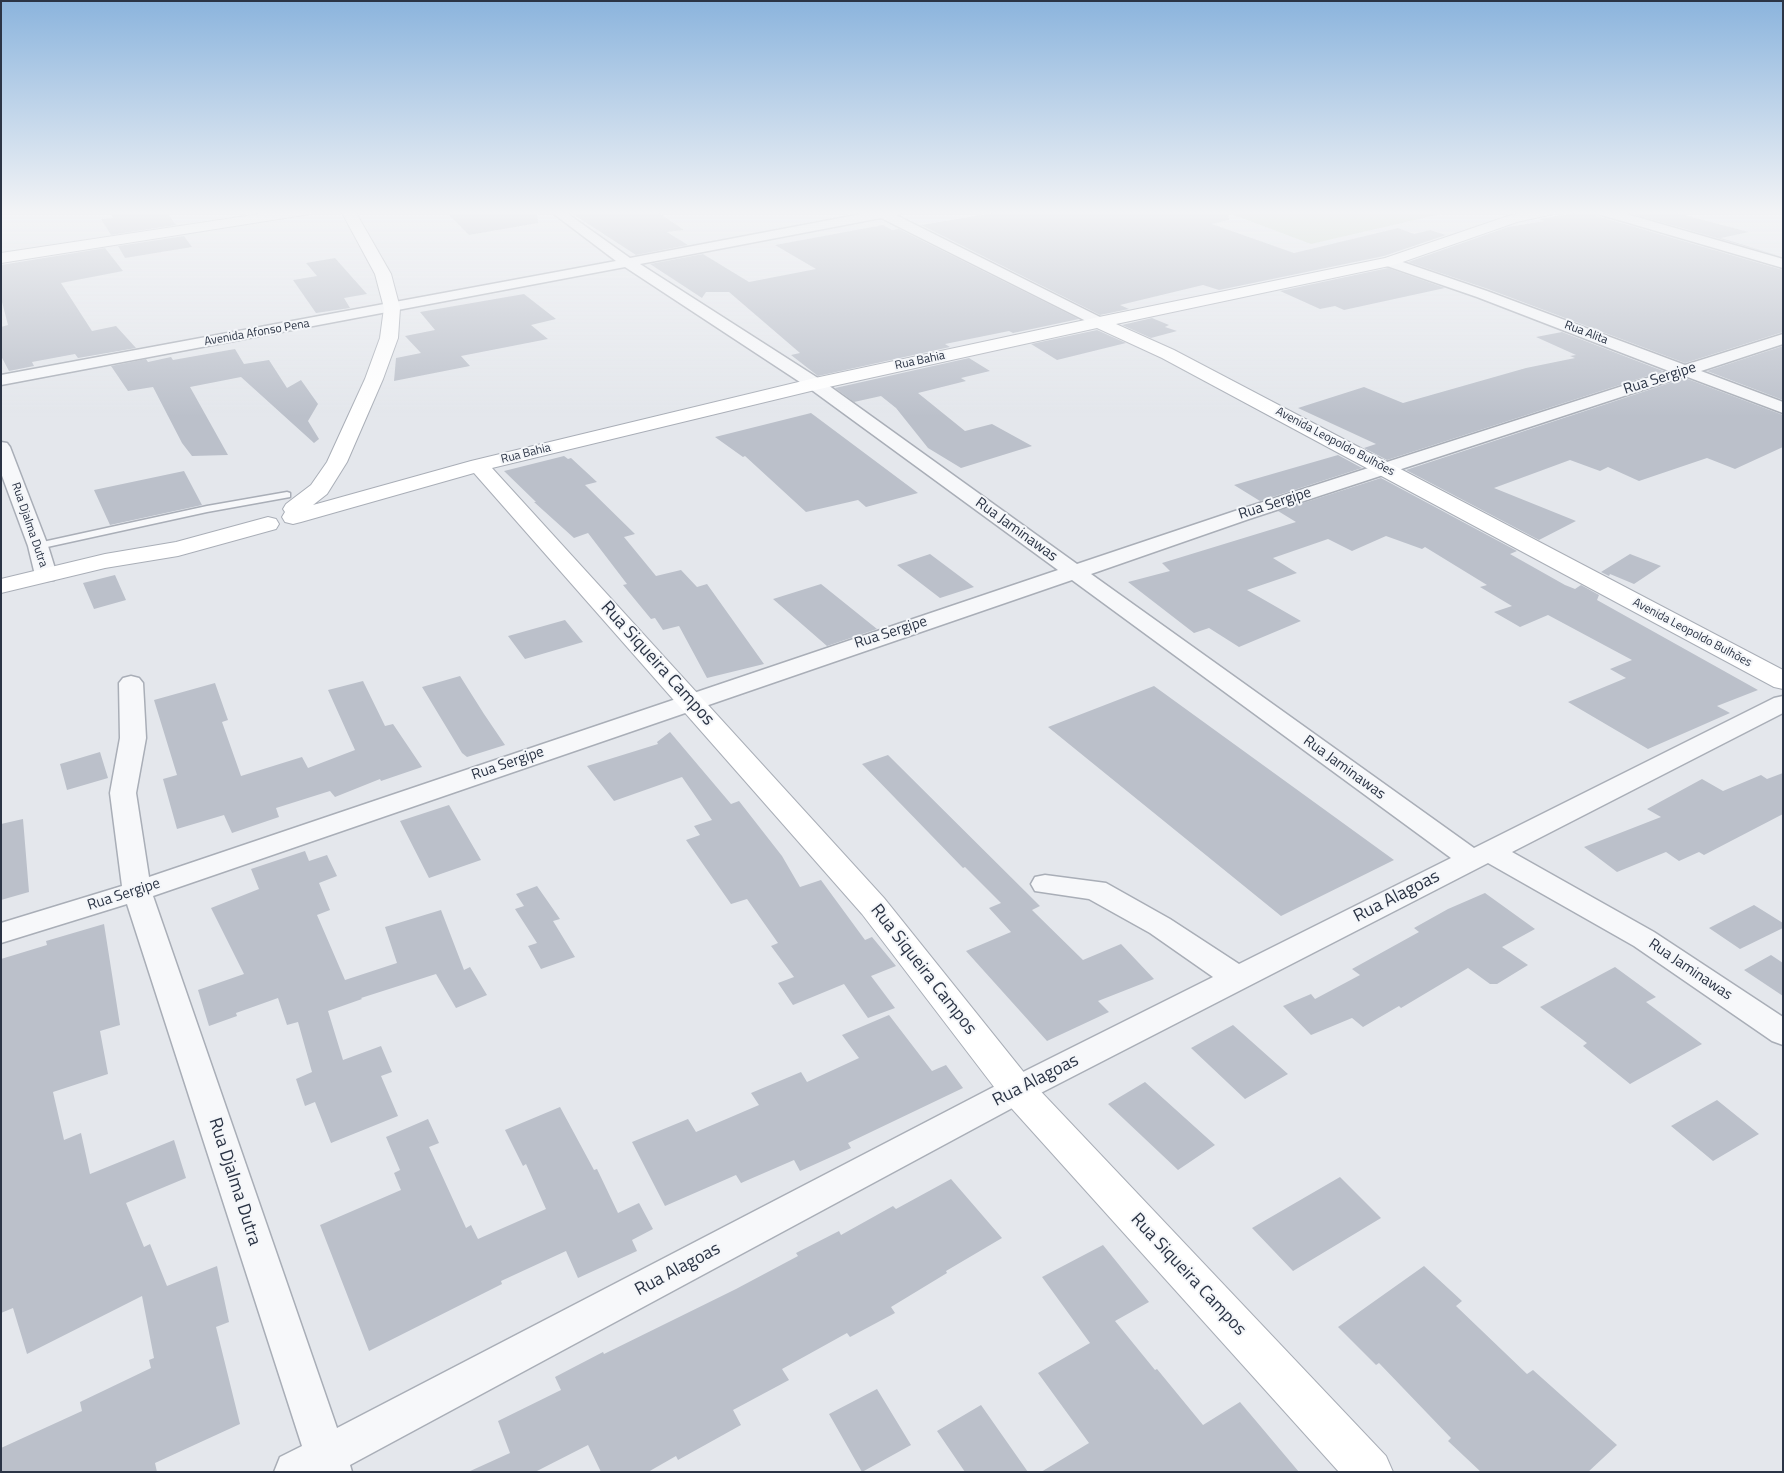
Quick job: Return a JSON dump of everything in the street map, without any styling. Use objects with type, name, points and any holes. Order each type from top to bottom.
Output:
[{"type":"street","points":[[348,473],[360,409],[389,338],[392,308],[385,280]]},
{"type":"street","name":"Avenida Afonso Pena","points":[[1,380],[540,280]]},
{"type":"street","name":"Rua Jaminawas","points":[[654,280],[815,384],[1075,573],[1480,855],[1644,939],[1783,1033]]},
{"type":"street","name":"Avenida Leopoldo Bulhões","points":[[1018,280],[1099,322],[1185,363],[1783,681]]},
{"type":"street","name":"Rua Bahia","points":[[1,586],[105,560],[178,549],[279,511],[400,486],[478,465],[815,384],[1303,280]]},
{"type":"street","name":"Rua Alita","points":[[1441,280],[1783,408]]},
{"type":"street","name":"Rua Sergipe","points":[[1,934],[137,891],[1242,515],[1783,339]]},
{"type":"street","points":[[279,511],[360,409]]},
{"type":"street","name":"Rua Djalma Dutra","points":[[1,447],[38,546],[46,575]]},
{"type":"street","name":"Rua Siqueira Campos","points":[[478,465],[873,906],[1017,1090],[1370,1472]]},
{"type":"street","points":[[348,473],[373,485],[400,486]]},
{"type":"street","points":[[279,511],[348,473]]},
{"type":"street","name":"Rua Djalma Dutra","points":[[131,683],[133,738],[123,793],[137,891],[317,1467]]},
{"type":"street","name":"Rua Alagoas","points":[[317,1467],[1017,1090],[1783,703]]},
{"type":"street","points":[[1045,884],[1096,890],[1160,926],[1237,978]]},
{"type":"lane","points":[[38,546],[207,509],[279,511]]},
{"type":"building","points":[[1,280],[78,280],[61,283],[92,331],[116,326],[136,348],[78,358],[75,354],[32,362],[34,366],[9,371],[1,356],[1,327],[8,325],[1,298]]},
{"type":"building","points":[[293,280],[354,280],[367,294],[344,298],[350,308],[316,313]]},
{"type":"building","points":[[674,280],[745,280],[749,282],[761,280],[1000,280],[1079,319],[1013,333],[1009,331],[945,344],[950,347],[818,376],[791,355],[800,353],[729,292],[706,292],[702,298]]},
{"type":"building","points":[[1030,280],[1269,280],[1219,290],[1203,285],[1120,305],[1129,309],[1100,315]]},
{"type":"building","points":[[1333,280],[1421,280],[1445,288],[1344,310],[1335,306],[1320,309],[1280,291]]},
{"type":"building","points":[[1461,280],[1783,280],[1783,332],[1685,363]]},
{"type":"building","points":[[524,294],[556,319],[531,325],[548,339],[461,356],[470,366],[394,381],[396,358],[421,353],[405,336],[435,330],[420,312]]},
{"type":"building","points":[[1152,318],[1169,325],[1165,327],[1177,331],[1151,338],[1122,325]]},
{"type":"building","points":[[1097,330],[1126,343],[1057,360],[1031,344]]},
{"type":"building","points":[[1562,332],[1663,371],[1387,460],[1364,448],[1376,444],[1298,408],[1364,387],[1403,403],[1526,368],[1575,358],[1570,356],[1576,355],[1536,337]]},
{"type":"building","points":[[1783,346],[1783,400],[1707,371]]},
{"type":"building","points":[[235,349],[244,364],[269,360],[287,388],[301,380],[318,404],[308,421],[319,439],[314,443],[241,377],[190,387],[228,455],[192,456],[182,443],[153,387],[128,391],[111,366],[146,359],[148,362],[171,357],[173,360]]},
{"type":"building","points":[[969,358],[990,371],[961,378],[966,381],[918,393],[965,431],[992,424],[1032,446],[961,468],[928,448],[896,408],[881,396],[854,402],[835,388]]},
{"type":"building","points":[[1685,378],[1783,415],[1783,447],[1735,469],[1707,458],[1639,481],[1608,467],[1600,471],[1570,460],[1494,488],[1576,521],[1539,540],[1406,470]]},
{"type":"building","points":[[811,413],[918,493],[866,507],[858,500],[806,512],[745,456],[743,457],[715,437]]},
{"type":"building","points":[[1338,455],[1362,468],[1260,501],[1234,485]]},
{"type":"building","points":[[564,456],[568,459],[571,458],[597,482],[585,485],[635,534],[624,537],[656,576],[681,570],[697,587],[707,584],[764,664],[707,678],[679,626],[663,630],[655,618],[651,619],[623,585],[627,584],[588,533],[574,538],[534,502],[536,502],[504,471]]},
{"type":"building","points":[[184,471],[202,505],[110,525],[94,490]]},
{"type":"building","points":[[1381,478],[1517,551],[1510,554],[1565,585],[1575,589],[1581,585],[1599,595],[1597,600],[1758,690],[1717,706],[1730,713],[1648,749],[1568,702],[1626,678],[1610,669],[1632,660],[1548,615],[1520,627],[1494,612],[1512,606],[1480,587],[1487,585],[1425,547],[1422,549],[1386,536],[1352,551],[1328,539],[1273,558],[1297,573],[1247,590],[1301,621],[1239,647],[1209,628],[1194,633],[1128,582],[1170,571],[1162,563],[1296,522],[1278,511]]},
{"type":"building","points":[[930,554],[974,587],[940,598],[897,565]]},
{"type":"building","points":[[1630,554],[1661,566],[1634,584],[1601,572]]},
{"type":"building","points":[[115,575],[126,600],[94,609],[83,583]]},
{"type":"building","points":[[821,584],[877,629],[827,646],[773,599]]},
{"type":"building","points":[[565,620],[583,642],[525,659],[508,636]]},
{"type":"building","points":[[460,676],[505,745],[467,757],[462,753],[422,687]]},
{"type":"building","points":[[363,681],[385,726],[393,724],[422,767],[381,781],[380,779],[335,797],[330,791],[276,808],[279,817],[232,833],[224,815],[177,829],[163,779],[177,775],[154,700],[215,683],[228,720],[222,722],[241,776],[302,757],[308,768],[355,750],[328,690]]},
{"type":"building","points":[[1154,686],[1394,860],[1281,916],[1048,727]]},
{"type":"building","points":[[670,732],[731,804],[739,801],[782,856],[800,887],[821,880],[865,940],[872,937],[896,966],[871,976],[895,1008],[868,1018],[844,984],[793,1005],[778,983],[794,977],[771,946],[778,943],[747,899],[731,904],[686,840],[700,835],[694,826],[712,820],[682,777],[614,801],[587,766],[658,744],[657,742]]},
{"type":"building","points":[[100,752],[108,778],[67,790],[60,764]]},
{"type":"building","points":[[888,755],[1040,906],[1032,910],[1083,960],[1121,944],[1154,979],[1098,1001],[1109,1012],[1047,1041],[966,951],[1011,932],[989,908],[1001,903],[965,867],[963,868],[862,764]]},
{"type":"building","points":[[1783,773],[1783,814],[1704,855],[1699,852],[1679,861],[1666,852],[1617,872],[1584,847],[1661,817],[1647,809],[1702,779],[1723,791],[1761,775],[1767,779]]},
{"type":"building","points":[[449,805],[481,860],[429,878],[400,821]]},
{"type":"building","points":[[23,819],[29,892],[1,900],[1,824]]},
{"type":"building","points":[[305,851],[309,861],[327,855],[337,876],[319,883],[330,910],[317,915],[345,980],[397,963],[385,927],[441,910],[464,970],[470,967],[487,995],[456,1008],[436,974],[361,998],[328,1011],[343,1060],[381,1046],[392,1072],[381,1076],[398,1116],[331,1143],[315,1102],[305,1106],[296,1079],[312,1072],[298,1022],[287,1025],[278,998],[236,1013],[237,1016],[209,1026],[198,990],[244,974],[211,908],[259,889],[251,869]]},
{"type":"building","points":[[537,886],[560,919],[553,921],[575,957],[541,969],[528,946],[537,943],[515,909],[524,906],[516,894]]},
{"type":"building","points":[[1485,893],[1535,929],[1502,947],[1528,965],[1497,984],[1490,984],[1468,968],[1401,1008],[1399,1006],[1363,1027],[1352,1018],[1311,1035],[1283,1006],[1311,994],[1315,999],[1360,975],[1352,969],[1419,932],[1414,928],[1448,909]]},
{"type":"building","points":[[1754,905],[1783,923],[1783,928],[1740,949],[1709,928]]},
{"type":"building","points":[[104,924],[120,1025],[100,1031],[108,1074],[53,1092],[64,1140],[81,1133],[90,1174],[174,1140],[186,1178],[126,1203],[144,1247],[150,1244],[167,1286],[217,1266],[229,1322],[216,1327],[240,1424],[155,1463],[157,1472],[1,1472],[1,1448],[82,1411],[80,1402],[151,1368],[149,1360],[154,1358],[142,1296],[27,1354],[13,1308],[1,1313],[1,959],[47,945],[46,941]]},
{"type":"building","points":[[1771,955],[1783,963],[1783,996],[1744,970]]},
{"type":"building","points":[[1615,967],[1656,997],[1646,1002],[1702,1044],[1630,1084],[1583,1046],[1587,1043],[1540,1007]]},
{"type":"building","points":[[889,1015],[932,1071],[946,1065],[963,1088],[848,1143],[851,1148],[800,1171],[794,1160],[741,1183],[736,1175],[665,1206],[632,1142],[688,1119],[696,1132],[759,1105],[751,1093],[801,1072],[807,1082],[859,1058],[842,1035]]},
{"type":"building","points":[[1233,1025],[1288,1074],[1245,1099],[1191,1048]]},
{"type":"building","points":[[1145,1082],[1215,1145],[1178,1170],[1108,1104]]},
{"type":"building","points":[[1717,1100],[1759,1134],[1713,1161],[1671,1126]]},
{"type":"building","points":[[560,1107],[594,1170],[597,1169],[618,1213],[639,1203],[653,1229],[632,1240],[637,1251],[578,1278],[566,1251],[501,1281],[502,1284],[369,1351],[320,1225],[401,1190],[394,1173],[400,1170],[386,1137],[428,1119],[439,1143],[429,1147],[466,1228],[471,1225],[478,1239],[546,1209],[526,1164],[523,1166],[505,1130]]},
{"type":"building","points":[[1340,1177],[1381,1218],[1293,1271],[1252,1228]]},
{"type":"building","points":[[951,1179],[1002,1238],[946,1271],[947,1273],[891,1307],[895,1313],[850,1337],[847,1333],[782,1369],[789,1380],[733,1410],[741,1425],[678,1460],[676,1456],[648,1472],[601,1472],[588,1445],[535,1472],[468,1472],[510,1453],[498,1421],[561,1390],[555,1377],[736,1289],[798,1256],[796,1253],[839,1231],[841,1235],[893,1206],[896,1209]]},
{"type":"building","points":[[1103,1245],[1149,1302],[1115,1321],[1155,1370],[1157,1369],[1203,1425],[1240,1402],[1299,1472],[1041,1472],[1089,1443],[1038,1373],[1090,1343],[1042,1277]]},
{"type":"building","points":[[1424,1266],[1462,1301],[1456,1306],[1527,1374],[1533,1370],[1617,1445],[1588,1472],[1481,1472],[1448,1441],[1451,1438],[1379,1363],[1376,1365],[1338,1327]]},
{"type":"building","points":[[877,1389],[911,1445],[862,1472],[829,1414]]},
{"type":"building","points":[[981,1405],[1028,1472],[965,1472],[937,1431]]}]
